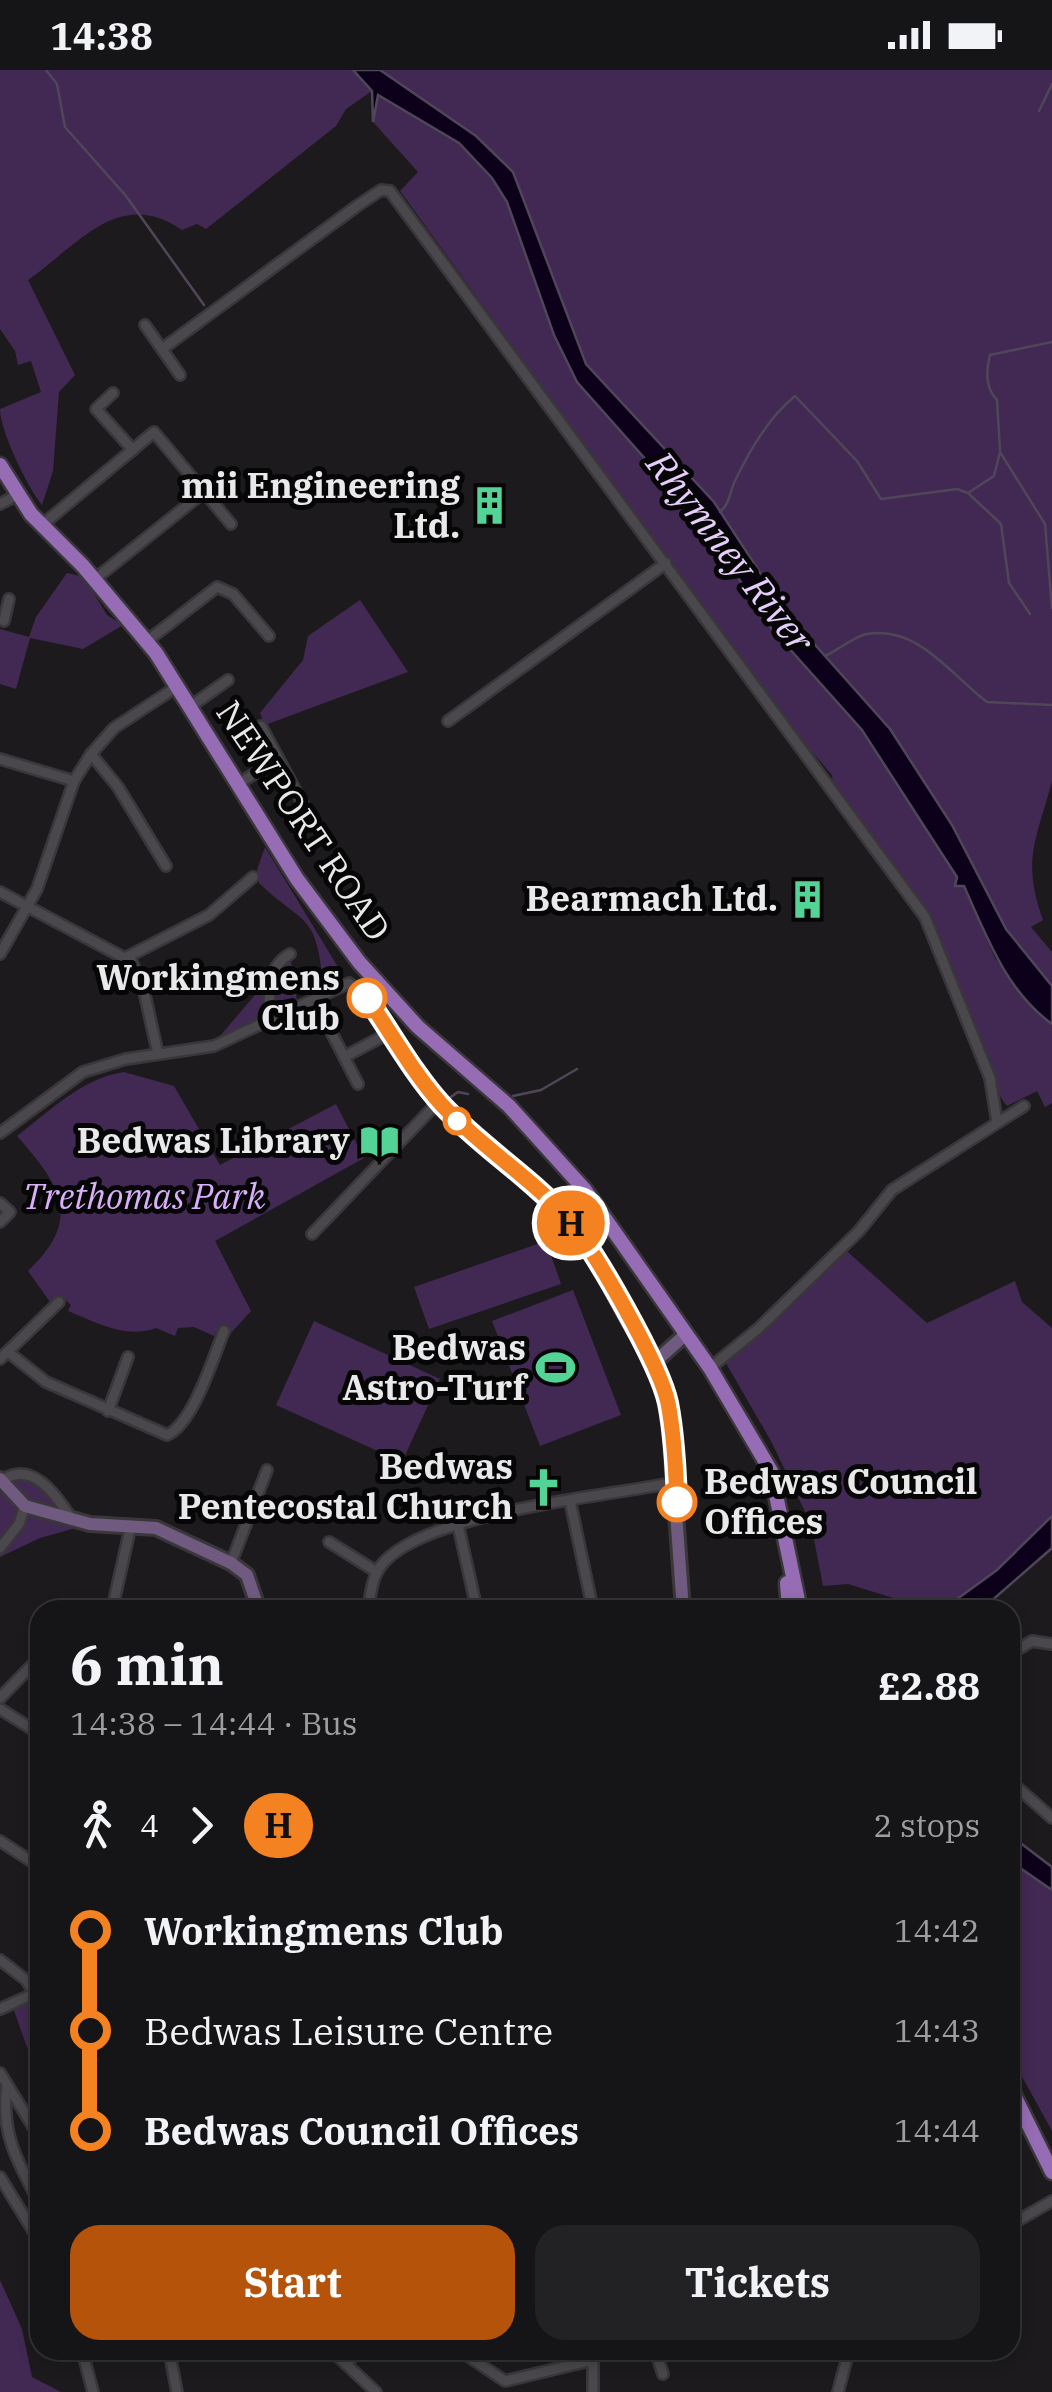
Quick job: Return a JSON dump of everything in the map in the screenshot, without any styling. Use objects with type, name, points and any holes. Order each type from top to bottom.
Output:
[{"type":"main road","name":"NEWPORT ROAD","points":[[0,465],[17,496],[42,526],[95,579],[147,640],[240,782],[297,879],[359,962],[418,1026],[510,1106],[585,1190],[710,1368],[767,1460],[798,1600]]},
{"type":"main road","name":"NEWPORT ROAD","points":[[784,1538],[788,1600]]},
{"type":"main road","points":[[1020,2108],[1052,2172]]},
{"type":"street","points":[[162,349],[356,206],[381,190],[390,191],[925,917],[990,1078],[998,1122]]},
{"type":"street","points":[[145,325],[180,375]]},
{"type":"street","points":[[113,393],[96,409],[133,450]]},
{"type":"street","points":[[42,526],[154,432],[231,524]]},
{"type":"street","points":[[95,579],[204,492]]},
{"type":"street","points":[[0,504],[17,496]]},
{"type":"street","points":[[448,721],[666,562]]},
{"type":"street","points":[[147,640],[218,587],[233,594],[268,636]]},
{"type":"street","points":[[9,599],[2,621],[19,625]]},
{"type":"street","points":[[191,706],[228,680]]},
{"type":"street","points":[[0,954],[28,906],[74,781],[91,754],[114,728],[178,686]]},
{"type":"street","points":[[261,726],[305,808]]},
{"type":"street","points":[[91,754],[118,787],[166,866]]},
{"type":"street","points":[[0,758],[74,781]]},
{"type":"street","points":[[240,782],[278,760]]},
{"type":"street","points":[[126,958],[209,915],[252,877]]},
{"type":"street","points":[[0,892],[126,958],[144,991],[158,1054]]},
{"type":"street","points":[[0,1133],[83,1072],[158,1054],[214,1046],[269,1021],[271,976],[277,962],[290,954]]},
{"type":"street","name":"NEWPORT ROAD","points":[[269,1021],[334,988],[349,983],[358,988],[439,1101],[469,1134],[568,1218],[607,1278],[642,1346],[656,1361],[668,1404],[682,1600]]},
{"type":"street","points":[[324,1018],[358,1084]]},
{"type":"street","points":[[344,1057],[391,1032]]},
{"type":"street","points":[[312,1234],[439,1101]]},
{"type":"street","points":[[710,1368],[858,1231],[892,1190],[1024,1106]]},
{"type":"street","points":[[0,1203],[10,1212],[0,1222]]},
{"type":"street","points":[[60,1302],[4,1356],[46,1382],[157,1434],[178,1430],[224,1331]]},
{"type":"street","points":[[656,1361],[686,1334]]},
{"type":"street","points":[[108,1411],[128,1357]]},
{"type":"street","points":[[231,1563],[268,1470]]},
{"type":"street","points":[[72,1520],[40,1480],[20,1474],[0,1480],[25,1506],[72,1520],[132,1525],[180,1537],[247,1575],[256,1600]]},
{"type":"street","points":[[370,1600],[377,1572],[401,1549],[458,1525],[676,1482]]},
{"type":"street","points":[[570,1501],[590,1600]]},
{"type":"street","points":[[0,1548],[19,1524],[25,1506]]},
{"type":"street","points":[[114,1600],[132,1525]]},
{"type":"street","points":[[458,1525],[475,1600]]},
{"type":"street","points":[[329,1542],[377,1572]]},
{"type":"street","points":[[1020,1649],[1032,1642],[1052,1644]]},
{"type":"street","points":[[0,1698],[30,1667]]},
{"type":"street","points":[[0,1683],[14,1683]]},
{"type":"street","points":[[0,1709],[30,1728]]},
{"type":"street","points":[[1020,1790],[1052,1818]]},
{"type":"street","points":[[0,1841],[30,1860]]},
{"type":"street","points":[[0,1960],[30,1984]]},
{"type":"street","points":[[0,2009],[30,1995]]},
{"type":"street","points":[[0,2073],[30,2122]]},
{"type":"street","points":[[7,2085],[4,2121],[9,2147],[30,2186]]},
{"type":"street","points":[[0,2178],[30,2226]]},
{"type":"street","points":[[1020,2219],[1052,2201]]},
{"type":"street","points":[[85,2360],[93,2392]]},
{"type":"street","points":[[170,2360],[177,2392]]},
{"type":"street","points":[[342,2360],[376,2392]]},
{"type":"street","points":[[346,2364],[350,2360]]},
{"type":"street","points":[[473,2360],[505,2382],[577,2360]]},
{"type":"street","points":[[593,2360],[593,2392]]},
{"type":"street","points":[[658,2360],[663,2374]]},
{"type":"street","points":[[838,2392],[846,2360]]},
{"type":"green space","points":[[0,70],[353,70],[372,91],[346,109],[336,126],[206,229],[197,224],[182,230],[159,218],[138,214],[119,218],[82,238],[28,280],[75,375],[59,392],[53,471],[42,505],[16,459],[0,409],[41,392],[31,361],[18,365],[15,351],[0,329]]},
{"type":"green space","points":[[380,70],[1052,70],[1052,781],[1032,865],[1043,920],[1031,927],[1052,952],[1052,986],[1006,929],[952,825],[890,729],[785,611],[714,502],[586,364],[513,172],[476,136]]},
{"type":"green space","points":[[377,94],[459,143],[492,178],[507,202],[554,335],[577,382],[703,524],[771,628],[862,730],[963,886],[995,958],[1038,1014],[1052,1024],[1052,1103],[1045,1107],[1037,1091],[1007,1106],[1001,1098],[930,921],[833,785],[832,775],[780,715],[400,191],[418,172],[373,122]]},
{"type":"green space","points":[[67,573],[84,577],[107,615],[123,625],[83,649],[30,638],[16,689],[0,684],[0,629],[29,637],[36,617]]},
{"type":"green space","points":[[360,600],[408,672],[265,725],[260,713],[303,660],[308,636]]},
{"type":"green space","points":[[265,847],[338,967],[342,977],[337,983],[323,982],[316,943],[305,922],[259,883],[257,870]]},
{"type":"green space","points":[[290,954],[298,1008],[220,1044],[220,1036]]},
{"type":"green space","name":"Trethomas Park","points":[[124,1072],[174,1086],[220,1165],[336,1104],[364,1158],[215,1241],[251,1311],[231,1333],[220,1326],[214,1336],[194,1327],[178,1328],[175,1336],[156,1328],[134,1332],[112,1328],[68,1311],[71,1305],[60,1295],[50,1302],[28,1271],[56,1235],[60,1203],[45,1171],[17,1136],[80,1088]]},
{"type":"green space","points":[[546,1241],[561,1284],[429,1329],[414,1287]]},
{"type":"green space","points":[[840,1245],[927,1323],[1015,1281],[1022,1302],[1052,1328],[1052,1516],[997,1570],[956,1600],[900,1600],[848,1584],[823,1586],[811,1524],[771,1441],[723,1358]]},
{"type":"green space","name":"Bedwas Astro-Turf","points":[[573,1290],[621,1415],[540,1446],[492,1321]]},
{"type":"green space","points":[[314,1321],[440,1379],[402,1462],[276,1405]]},
{"type":"green space","points":[[33,1476],[72,1520],[90,1524],[40,1538],[0,1557],[0,1482]]},
{"type":"green space","points":[[1020,1868],[1052,1890],[1052,2131],[1020,2073]]},
{"type":"green space","points":[[30,1999],[30,2055],[12,2005]]},
{"type":"green space","points":[[0,2280],[22,2329],[32,2377],[61,2392],[0,2392]]},
{"type":"water","name":"Rhymney River","points":[[353,70],[380,70],[476,136],[513,172],[586,364],[714,502],[785,611],[890,729],[952,825],[1006,929],[1052,986],[1052,1024],[1010,979],[964,886],[955,886],[957,877],[862,730],[771,628],[703,524],[577,382],[554,335],[507,202],[492,178],[459,143],[378,95],[373,122],[372,91]]},
{"type":"water","points":[[1052,1516],[1052,1548],[992,1600],[956,1600],[997,1570]]},
{"type":"water","points":[[1020,1843],[1052,1867],[1052,1890],[1020,1868]]},
{"type":"waterway","points":[[46,70],[57,84],[65,127],[126,196],[204,305]]},
{"type":"waterway","points":[[1039,111],[1052,84]]},
{"type":"waterway","points":[[1000,450],[997,400],[988,379],[990,355],[1052,342]]},
{"type":"waterway","name":"Rhymney River","points":[[720,512],[760,436],[795,396],[857,461],[881,499],[957,489],[968,493],[994,476],[1000,452],[1045,524],[1052,608]]},
{"type":"waterway","points":[[968,493],[1001,524],[1009,583],[1030,614]]},
{"type":"waterway","name":"Rhymney River","points":[[825,656],[862,635],[885,633],[902,637],[933,654],[987,702],[1052,705]]},
{"type":"waterway","points":[[513,1096],[541,1090],[577,1069]]},
{"type":"waterway","points":[[448,1099],[458,1092],[468,1094]]},
{"type":"bus line","name":"H","points":[[367,998],[432,1094],[469,1134],[568,1218],[607,1278],[638,1341],[656,1361],[668,1404],[677,1502]]},
{"type":"place","name":"mii Engineering Ltd.","points":[[490,506]]},
{"type":"place","name":"Bearmach Ltd.","points":[[808,899]]},
{"type":"place","name":"Workingmens Club","points":[[367,998]]},
{"type":"place","name":"Bedwas Library","points":[[380,1141]]},
{"type":"place","name":"Bedwas Astro-Turf","points":[[556,1368]]},
{"type":"place","name":"Bedwas Pentecostal Church","points":[[543,1487]]},
{"type":"place","name":"Bedwas Council Offices","points":[[677,1502]]}]
